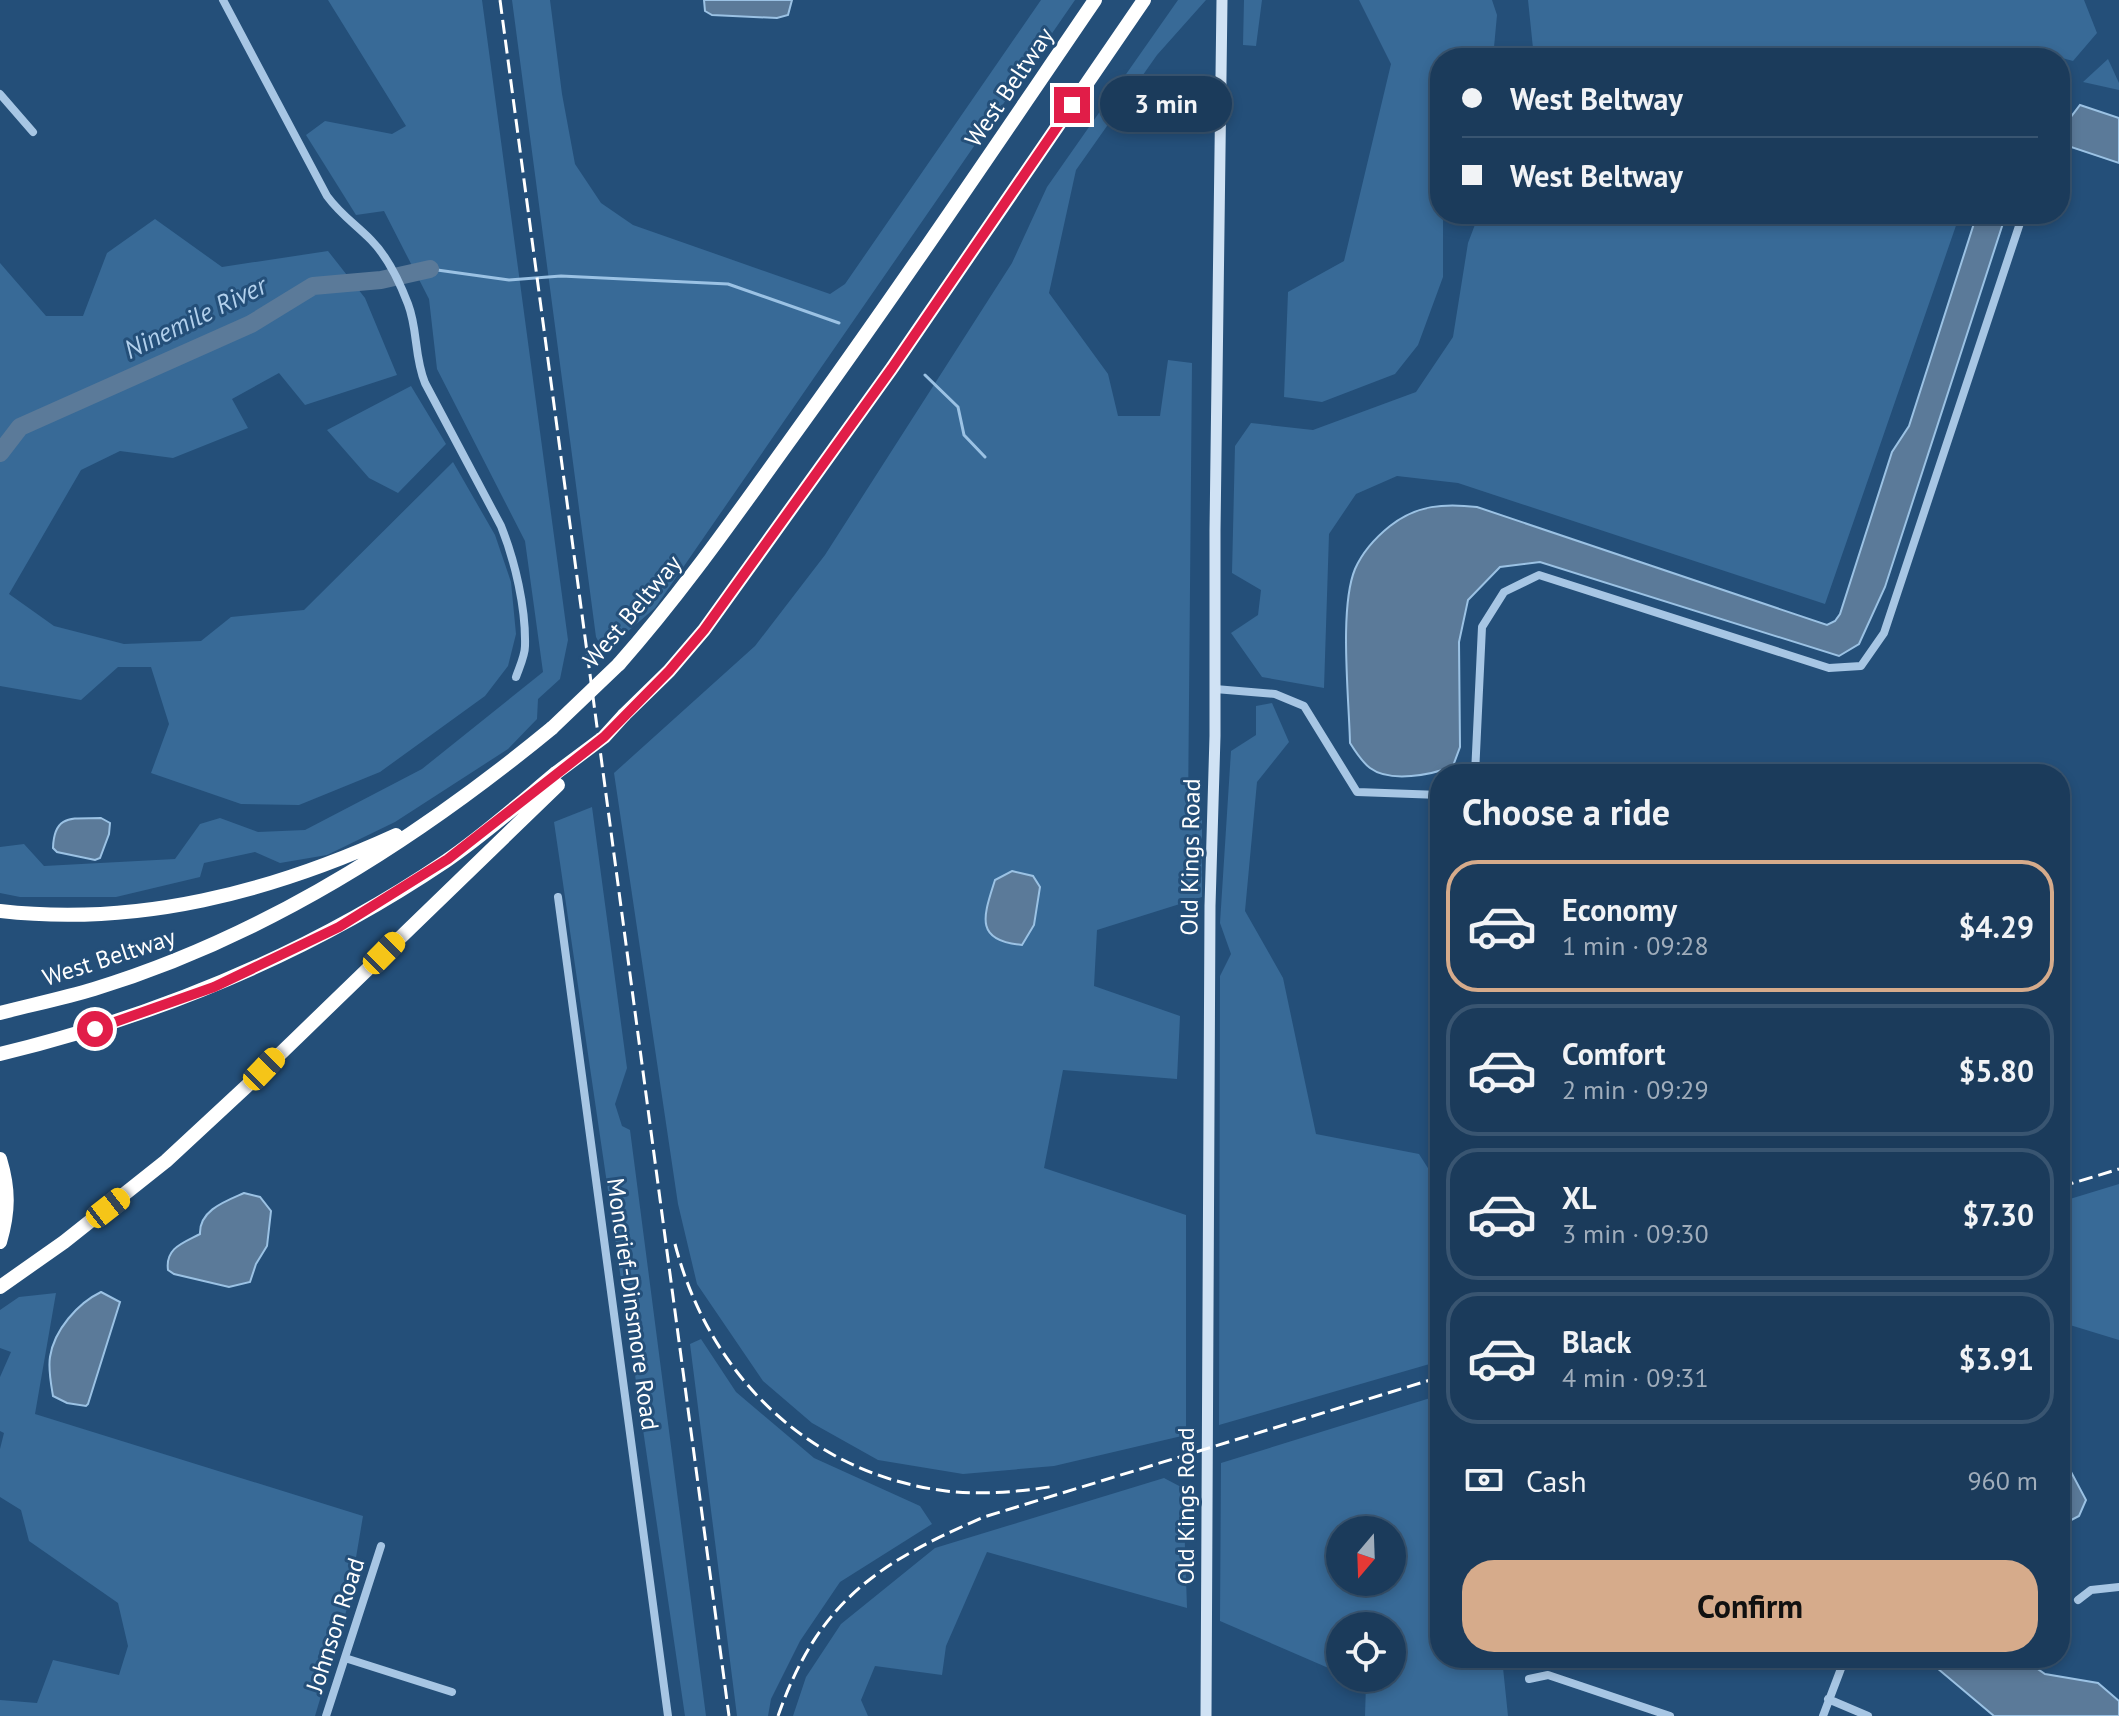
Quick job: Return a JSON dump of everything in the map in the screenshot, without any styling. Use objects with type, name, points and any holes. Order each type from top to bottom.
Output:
[{"type":"highway","name":"West Beltway","points":[[0,1013],[94,989],[188,955],[279,913],[366,864],[494,776],[552,728],[619,664],[661,616],[704,559],[844,366],[1095,0]]},
{"type":"highway","points":[[0,1287],[64,1242],[166,1161],[249,1084],[669,671],[704,630],[892,368],[1144,0]]},
{"type":"highway","points":[[0,1054],[95,1029],[158,1008],[214,987],[339,927],[448,859],[557,779]]},
{"type":"highway","points":[[0,911],[69,915],[140,911],[218,898],[284,881],[354,854],[432,818]]},
{"type":"highway","points":[[0,1159],[9,1206],[0,1242]]},
{"type":"street","points":[[223,0],[327,196],[339,213],[371,240],[385,258],[407,300],[413,318],[417,359],[425,383],[510,548],[519,590],[525,649],[516,677]]},
{"type":"street","name":"Old Kings Road","points":[[1206,1716],[1210,906],[1222,0]]},
{"type":"street","points":[[0,94],[33,132]]},
{"type":"street","points":[[1475,764],[1482,627],[1504,592],[1539,575],[1829,668],[1861,666],[1884,633],[2020,224]]},
{"type":"street","points":[[1215,689],[1275,694],[1304,706],[1357,792],[1430,795]]},
{"type":"street","name":"Moncrief-Dinsmore Road","points":[[558,897],[668,1716]]},
{"type":"street","name":"Johnson Road","points":[[326,1716],[381,1546]]},
{"type":"street","points":[[2078,1600],[2091,1590],[2119,1587]]},
{"type":"street","points":[[345,1658],[452,1692]]},
{"type":"street","points":[[1823,1716],[1841,1668]]},
{"type":"street","points":[[1529,1679],[1548,1675],[1670,1716]]},
{"type":"street","points":[[1828,1699],[1868,1716]]},
{"type":"shaded area","points":[[328,0],[482,0],[568,640],[560,679],[538,699],[537,719],[508,749],[395,822],[327,855],[280,863],[255,852],[204,863],[200,877],[116,897],[20,897],[0,893],[0,847],[24,844],[44,866],[175,859],[200,824],[220,818],[258,832],[305,830],[422,769],[543,672],[525,541],[437,369],[429,299],[384,211],[356,215],[306,135],[325,121],[392,134],[406,126]]},
{"type":"shaded area","points":[[512,0],[550,0],[575,164],[601,203],[633,225],[830,294],[845,284],[1041,0],[1075,0],[655,608],[604,652],[596,637]]},
{"type":"shaded area","points":[[704,0],[792,0],[788,15],[777,18],[712,15],[705,11]]},
{"type":"shaded area","points":[[1178,0],[1206,0],[1157,55],[1076,170],[1049,293],[1108,374],[1118,416],[1160,416],[1168,360],[1192,363],[1188,814],[1202,815],[1202,897],[1097,930],[1094,986],[1180,1016],[1177,1079],[1063,1070],[1044,1168],[1186,1215],[1186,1435],[1054,1466],[963,1474],[878,1460],[812,1423],[763,1381],[697,1284],[678,1204],[614,773],[755,646],[825,555],[1012,263],[1047,187]]},
{"type":"shaded area","points":[[1244,0],[1262,0],[1256,46],[1243,45]]},
{"type":"shaded area","points":[[1359,0],[1492,0],[1497,15],[1494,48],[1430,48],[1430,224],[1443,224],[1443,277],[1418,345],[1395,374],[1322,402],[1284,397],[1288,292],[1344,261],[1391,64]]},
{"type":"shaded area","points":[[1528,0],[2084,0],[2097,33],[2073,61],[2070,60],[2070,48],[2018,46],[1533,48]]},
{"type":"shaded area","points":[[2108,59],[2119,90],[2083,82]]},
{"type":"shaded area","points":[[2080,105],[2119,118],[2119,163],[2070,147],[2070,118]]},
{"type":"shaded area","points":[[155,219],[222,267],[328,251],[365,298],[397,375],[305,405],[279,373],[232,399],[248,428],[173,458],[120,451],[81,470],[9,594],[54,626],[124,644],[201,641],[231,617],[304,610],[453,462],[495,535],[511,582],[516,634],[508,666],[485,696],[380,772],[299,805],[241,804],[151,773],[169,724],[151,667],[118,667],[81,700],[0,686],[0,263],[46,316],[83,316],[107,253]]},
{"type":"shaded area","points":[[1475,224],[1957,224],[1825,604],[1458,483],[1397,476],[1356,494],[1329,534],[1324,688],[1262,677],[1231,633],[1258,615],[1261,590],[1232,573],[1235,446],[1251,423],[1313,430],[1416,392],[1453,337],[1468,243]]},
{"type":"shaded area","points":[[1974,224],[2003,224],[1885,587],[1859,644],[1839,656],[1540,562],[1500,567],[1468,600],[1459,642],[1460,747],[1454,764],[1430,764],[1430,773],[1423,775],[1378,773],[1364,763],[1350,743],[1346,629],[1350,586],[1358,562],[1374,540],[1400,519],[1431,507],[1477,507],[1827,625],[1840,614],[1892,452],[1909,426]]},
{"type":"shaded area","points":[[411,386],[446,444],[398,493],[369,478],[327,430]]},
{"type":"shaded area","points":[[1272,703],[1289,742],[1257,782],[1245,911],[1283,978],[1316,1134],[1419,1154],[1430,1171],[1430,1364],[1219,1425],[1220,976],[1231,954],[1220,923],[1231,751],[1256,735],[1256,706]]},
{"type":"shaded area","points":[[592,807],[627,1068],[615,1104],[622,1126],[630,1130],[706,1716],[685,1716],[554,822]]},
{"type":"shaded area","points":[[101,818],[110,823],[100,858],[95,860],[57,852],[53,848],[54,837],[61,823]]},
{"type":"shaded area","points":[[1012,871],[1033,876],[1040,887],[1034,925],[1022,945],[996,938],[986,924],[995,880]]},
{"type":"shaded area","points":[[2119,1184],[2119,1340],[2070,1325],[2070,1199]]},
{"type":"shaded area","points":[[244,1193],[260,1197],[271,1211],[267,1246],[250,1282],[229,1287],[168,1270],[172,1251],[200,1234],[209,1213]]},
{"type":"shaded area","points":[[101,1292],[120,1302],[88,1404],[67,1403],[53,1396],[49,1366],[52,1347],[68,1318]]},
{"type":"shaded area","points":[[56,1293],[35,1414],[363,1516],[348,1605],[315,1716],[0,1716],[0,1700],[37,1703],[53,1660],[119,1675],[128,1646],[118,1603],[29,1541],[21,1510],[0,1497],[0,1449],[4,1433],[0,1431],[0,1377],[11,1352],[0,1348],[0,1310],[19,1297]]},
{"type":"shaded area","points":[[701,1339],[736,1392],[814,1458],[920,1506],[932,1524],[840,1582],[800,1641],[771,1699],[768,1716],[737,1716],[690,1344]]},
{"type":"shaded area","points":[[1430,1398],[1430,1668],[1503,1668],[1508,1716],[1365,1716],[1366,1692],[1406,1692],[1406,1612],[1326,1612],[1326,1667],[1220,1621],[1221,1463]]},
{"type":"shaded area","points":[[2070,1470],[2086,1500],[2079,1516],[2070,1521]]},
{"type":"shaded area","points":[[1164,1478],[1183,1488],[1187,1608],[987,1552],[946,1646],[942,1675],[875,1666],[861,1700],[868,1716],[793,1716],[806,1677],[841,1624],[935,1548]]},
{"type":"shaded area","points":[[1937,1668],[2036,1668],[2045,1674],[2098,1683],[2119,1701],[2119,1716],[1994,1716]]},
{"type":"waterway","points":[[430,269],[509,280],[561,276],[728,284],[839,323]]},
{"type":"waterway","name":"Ninemile River","points":[[0,453],[20,427],[251,324],[313,286],[381,280],[430,269]]},
{"type":"waterway","points":[[925,375],[958,407],[964,435],[985,457]]},
{"type":"railway","points":[[500,0],[729,1716]]},
{"type":"railway","points":[[2070,1184],[2119,1169]]},
{"type":"railway","points":[[675,1244],[691,1292],[712,1335],[740,1375],[772,1410],[809,1440],[851,1464],[896,1481],[946,1491],[1000,1492],[1055,1486]]},
{"type":"railway","points":[[778,1716],[812,1643],[833,1615],[856,1591],[912,1551],[984,1517],[1430,1380]]},
{"type":"route","points":[[95,1029],[214,987],[339,927],[448,859],[604,737],[669,671],[704,630],[892,368],[1072,105]]}]
